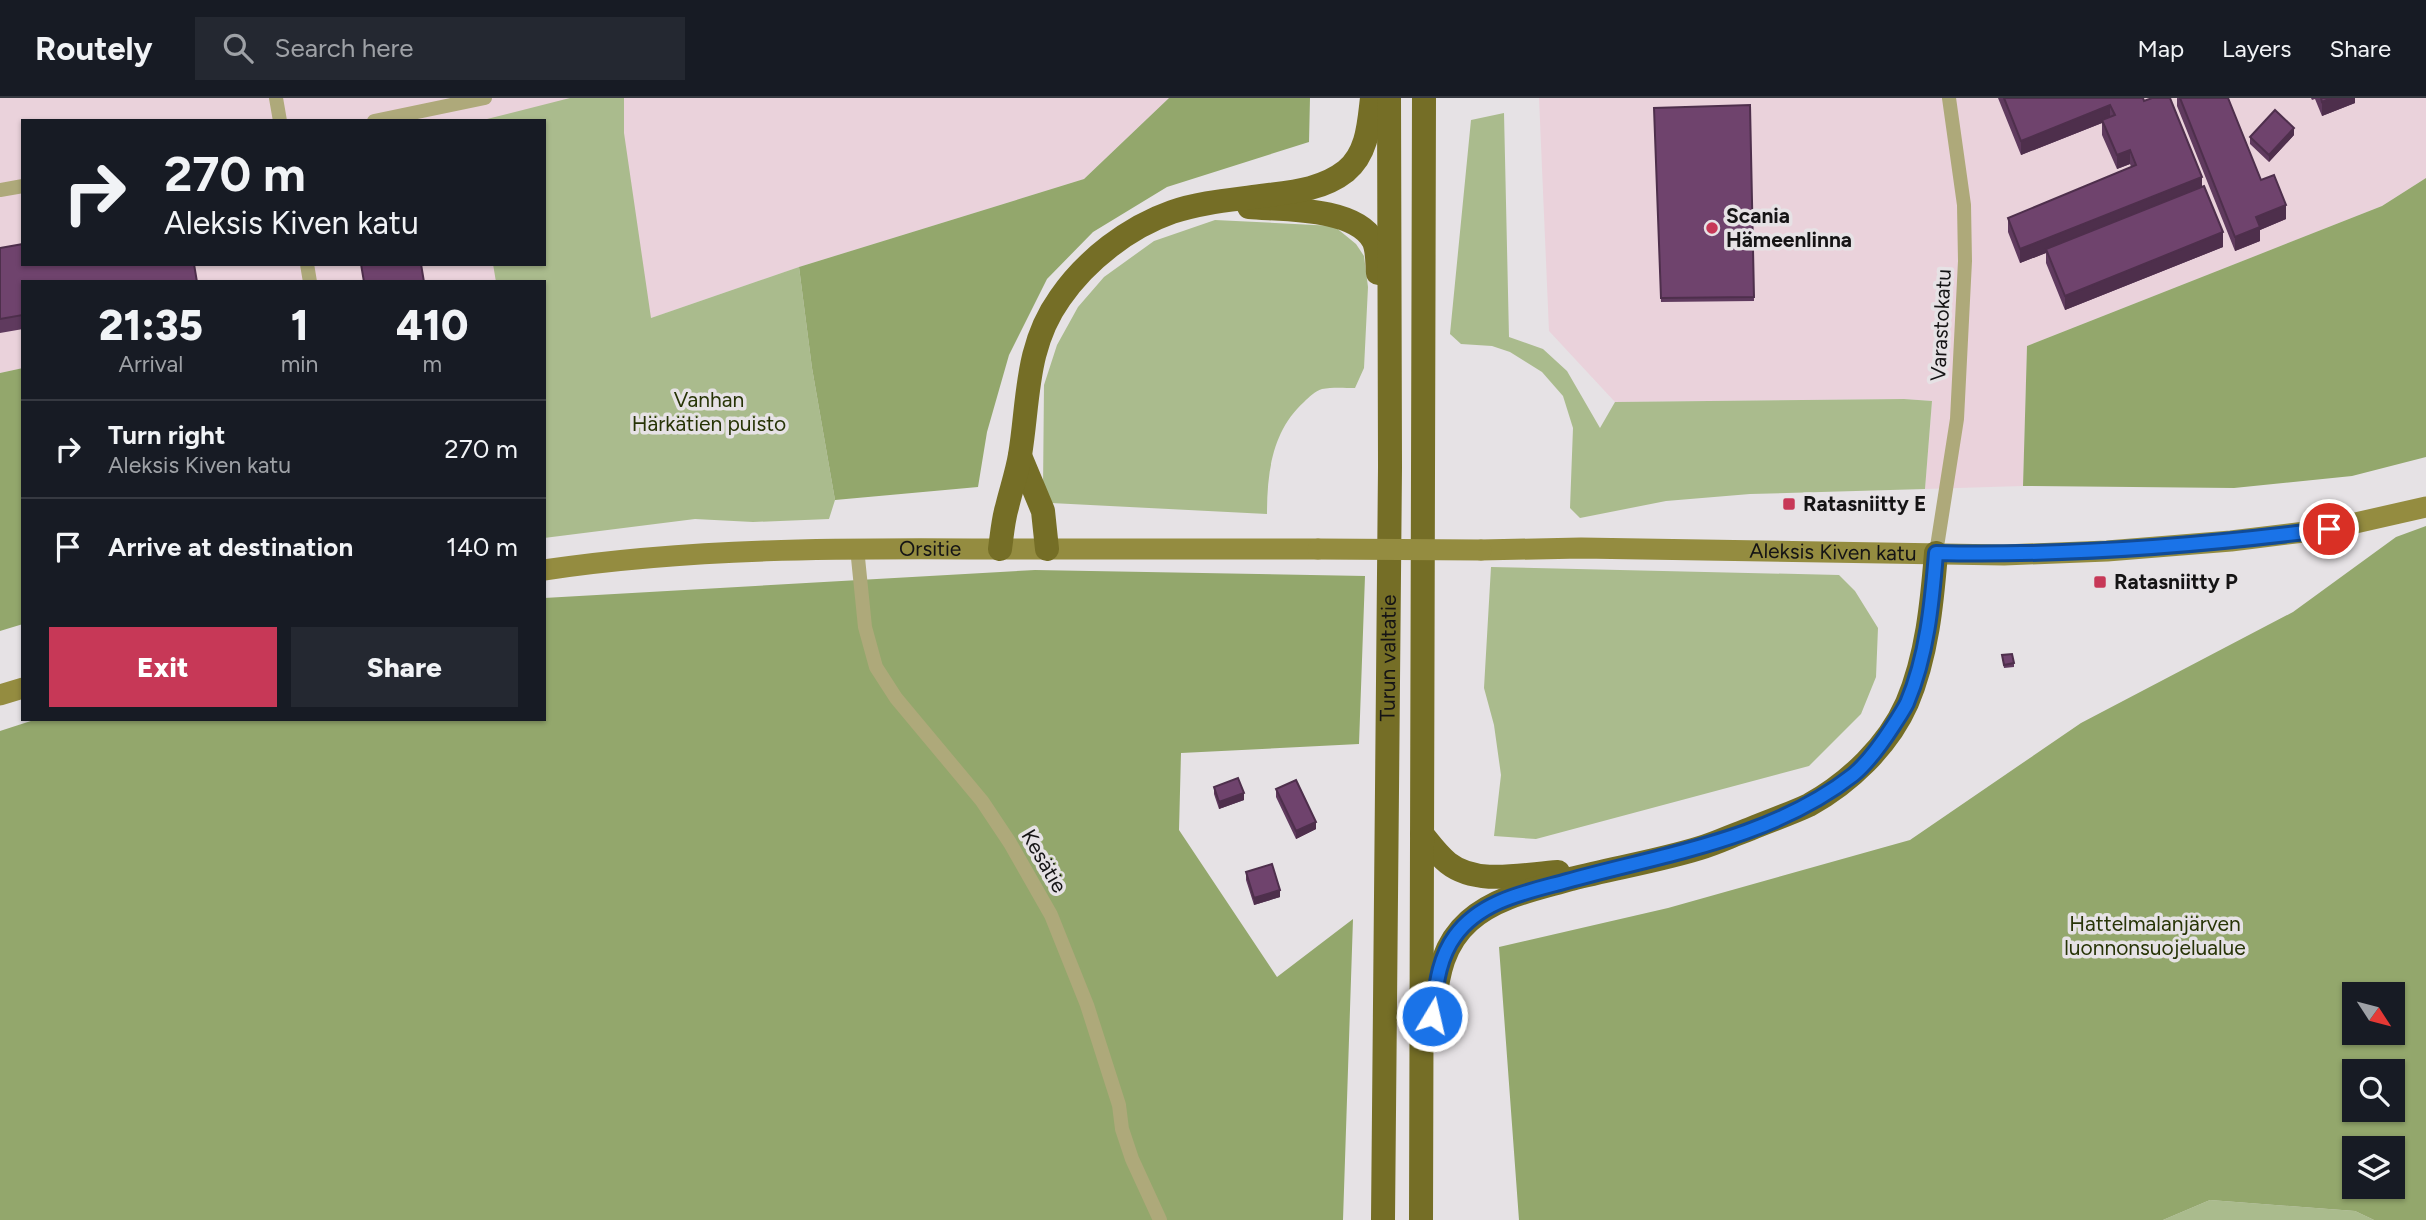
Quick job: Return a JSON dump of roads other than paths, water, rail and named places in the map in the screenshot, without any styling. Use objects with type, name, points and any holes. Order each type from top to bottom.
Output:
[{"type":"highway","points":[[1000,549],[1006,509],[1020,456],[1027,386],[1047,318],[1061,296],[1091,262],[1147,223],[1172,212],[1203,204],[1315,188],[1348,170],[1367,140],[1372,98]]},
{"type":"highway","name":"Turun valtatie","points":[[1384,1220],[1390,467],[1389,98]]},
{"type":"highway","name":"Turun valtatie","points":[[1420,1220],[1424,98]]},
{"type":"highway","points":[[1203,204],[1343,217],[1367,232],[1375,243],[1390,467]]},
{"type":"highway","points":[[1020,456],[1043,511],[1047,549]]},
{"type":"highway","points":[[1422,1087],[1439,969],[1456,934],[1489,906],[1519,894],[1700,848],[1809,804],[1854,774],[1882,744],[1906,705],[1919,668],[1928,626],[1936,553]]},
{"type":"highway","points":[[1422,834],[1451,866],[1482,877],[1611,869]]},
{"type":"main road","name":"Aleksis Kiven katu","points":[[1318,549],[1581,548],[2004,555],[2107,551],[2231,541],[2351,526],[2426,507]]},
{"type":"main road","name":"Orsitie","points":[[546,570],[776,550],[1318,549]]},
{"type":"main road","points":[[0,695],[21,689]]},
{"type":"street","points":[[276,98],[280,119]]},
{"type":"street","points":[[384,119],[485,98]]},
{"type":"street","name":"Varastokatu","points":[[1936,553],[1957,418],[1965,261],[1964,205],[1949,98]]},
{"type":"street","points":[[0,190],[21,186]]},
{"type":"street","name":"Kesätie","points":[[857,548],[865,627],[876,667],[896,698],[982,802],[1010,843],[1051,915],[1087,1004],[1119,1105],[1122,1129],[1132,1159],[1160,1220]]},
{"type":"place","name":"Scania Hämeenlinna","points":[[1712,228]]},
{"type":"place","name":"Ratasniitty E","points":[[1789,504]]},
{"type":"place","name":"Ratasniitty P","points":[[2100,582]]},
{"type":"park label","name":"Vanhan Härkätien puisto","points":[[709,412]]},
{"type":"park label","name":"Hattelmalanjärven luonnonsuojelualue","points":[[2155,936]]}]
